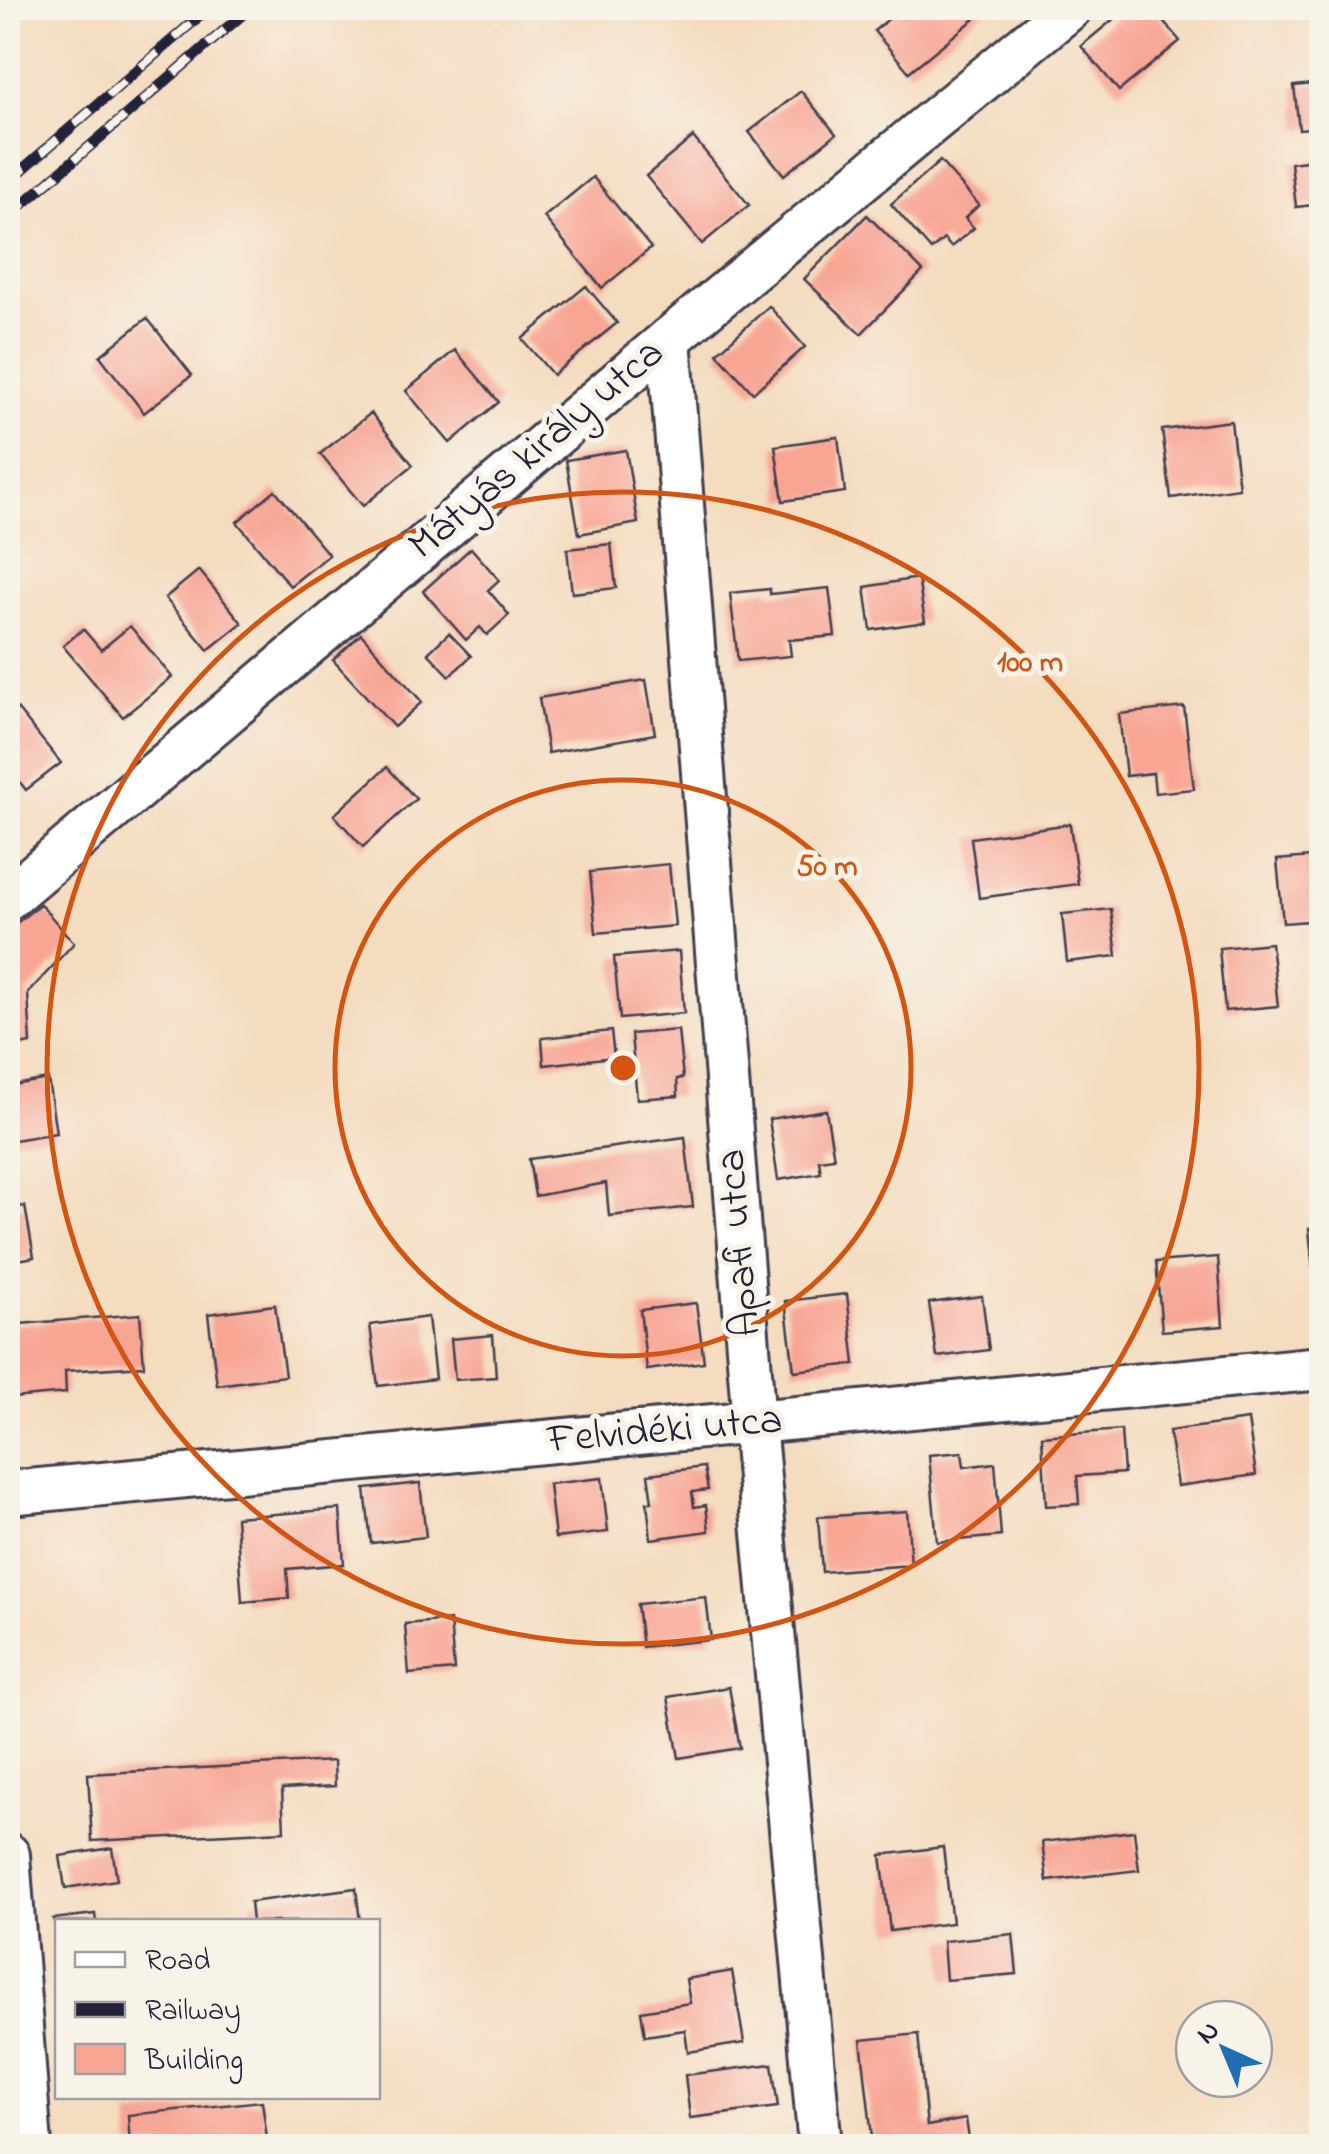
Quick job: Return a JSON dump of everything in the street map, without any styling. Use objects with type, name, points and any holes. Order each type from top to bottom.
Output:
[{"type":"street","name":"Mátyás király utca","points":[[8,898],[669,339],[1070,8]]},
{"type":"street","name":"Apafi utca","points":[[669,339],[754,1423],[820,2146]]},
{"type":"street","name":"Felvidéki utca","points":[[8,1493],[1322,1368]]},
{"type":"street","points":[[8,1855],[30,2146]]},
{"type":"building","points":[[902,8],[988,8],[909,72],[874,31]]},
{"type":"building","points":[[1127,8],[1152,8],[1180,41],[1119,91],[1081,46]]},
{"type":"building","points":[[1312,8],[1322,8],[1322,59],[1317,59]]},
{"type":"building","points":[[1322,83],[1322,127],[1299,129],[1294,86]]},
{"type":"building","points":[[801,91],[836,134],[784,175],[749,132]]},
{"type":"building","points":[[693,137],[749,205],[702,244],[646,176]]},
{"type":"building","points":[[1322,159],[1322,204],[1296,207],[1291,163]]},
{"type":"building","points":[[940,161],[979,205],[965,218],[974,228],[951,247],[944,239],[931,250],[891,204]]},
{"type":"building","points":[[593,177],[651,248],[602,288],[544,217]]},
{"type":"building","points":[[867,215],[923,271],[861,334],[804,279]]},
{"type":"building","points":[[586,286],[617,323],[553,375],[522,339]]},
{"type":"building","points":[[769,306],[805,347],[753,393],[717,353]]},
{"type":"building","points":[[147,318],[192,375],[144,413],[100,356]]},
{"type":"building","points":[[455,350],[499,402],[450,443],[406,391]]},
{"type":"building","points":[[371,413],[413,465],[363,506],[320,454]]},
{"type":"building","points":[[1231,421],[1239,488],[1171,498],[1162,430]]},
{"type":"building","points":[[838,437],[845,492],[783,501],[775,446]]},
{"type":"building","points":[[626,450],[638,523],[579,534],[566,460]]},
{"type":"building","points":[[275,490],[329,555],[290,586],[237,522]]},
{"type":"building","points":[[611,544],[616,588],[572,593],[567,549]]},
{"type":"building","points":[[471,548],[499,580],[488,590],[509,615],[487,635],[480,627],[466,640],[423,591]]},
{"type":"building","points":[[199,570],[242,623],[208,650],[165,598]]},
{"type":"building","points":[[918,578],[925,622],[871,630],[865,587]]},
{"type":"building","points":[[829,588],[835,636],[789,640],[791,656],[738,661],[730,593],[770,589],[770,594]]},
{"type":"building","points":[[130,626],[172,677],[123,717],[63,646],[83,629],[101,650]]},
{"type":"building","points":[[449,633],[471,656],[450,676],[428,653]]},
{"type":"building","points":[[361,634],[422,702],[394,727],[333,660]]},
{"type":"building","points":[[646,680],[655,734],[548,753],[539,698]]},
{"type":"building","points":[[10,700],[61,763],[26,790],[8,767]]},
{"type":"building","points":[[1184,707],[1194,789],[1155,793],[1153,773],[1126,776],[1119,714]]},
{"type":"building","points":[[387,767],[416,799],[363,847],[334,815]]},
{"type":"building","points":[[1070,824],[1078,884],[979,898],[971,838]]},
{"type":"building","points":[[1322,856],[1322,920],[1283,923],[1277,860]]},
{"type":"building","points":[[669,864],[675,926],[596,933],[590,872]]},
{"type":"building","points":[[40,904],[74,943],[28,993],[31,1043],[8,1047],[8,930]]},
{"type":"building","points":[[1111,909],[1117,956],[1067,962],[1062,914]]},
{"type":"building","points":[[1271,943],[1278,1006],[1225,1011],[1219,948]]},
{"type":"building","points":[[679,951],[684,1013],[620,1019],[614,957]]},
{"type":"building","points":[[678,1030],[683,1078],[677,1079],[678,1096],[637,1099],[631,1034]]},
{"type":"building","points":[[611,1031],[614,1057],[544,1065],[542,1038]]},
{"type":"building","points":[[48,1079],[56,1133],[8,1141],[8,1086]]},
{"type":"building","points":[[826,1110],[834,1158],[819,1160],[821,1173],[778,1180],[769,1119]]},
{"type":"building","points":[[685,1137],[693,1207],[609,1216],[606,1183],[535,1196],[529,1159]]},
{"type":"building","points":[[25,1206],[34,1257],[8,1262],[8,1209]]},
{"type":"building","points":[[1322,1228],[1322,1308],[1317,1309],[1309,1229]]},
{"type":"building","points":[[1218,1257],[1223,1326],[1162,1331],[1156,1262]]},
{"type":"building","points":[[847,1294],[855,1364],[794,1371],[785,1301]]},
{"type":"building","points":[[982,1296],[989,1350],[937,1357],[929,1303]]},
{"type":"building","points":[[696,1303],[704,1362],[647,1370],[640,1310]]},
{"type":"building","points":[[275,1305],[285,1376],[217,1385],[208,1314]]},
{"type":"building","points":[[140,1314],[144,1366],[65,1371],[66,1393],[12,1398],[8,1325]]},
{"type":"building","points":[[428,1317],[435,1379],[378,1386],[370,1325]]},
{"type":"building","points":[[493,1335],[496,1377],[455,1380],[451,1339]]},
{"type":"building","points":[[1248,1420],[1256,1475],[1177,1486],[1169,1431]]},
{"type":"building","points":[[1121,1430],[1124,1473],[1077,1476],[1079,1504],[1046,1506],[1042,1436]]},
{"type":"building","points":[[962,1452],[964,1467],[995,1463],[1001,1536],[937,1542],[929,1455]]},
{"type":"building","points":[[704,1467],[708,1490],[692,1492],[694,1507],[706,1505],[709,1531],[651,1539],[648,1474]]},
{"type":"building","points":[[602,1478],[608,1532],[555,1538],[549,1484]]},
{"type":"building","points":[[420,1483],[426,1537],[371,1543],[365,1489]]},
{"type":"building","points":[[340,1509],[344,1564],[287,1569],[289,1598],[242,1602],[236,1517]]},
{"type":"building","points":[[907,1511],[911,1565],[822,1572],[818,1517]]},
{"type":"building","points":[[706,1597],[711,1640],[642,1647],[637,1604]]},
{"type":"building","points":[[450,1620],[454,1670],[409,1674],[405,1624]]},
{"type":"building","points":[[729,1687],[740,1748],[679,1758],[668,1697]]},
{"type":"building","points":[[334,1761],[335,1786],[282,1789],[284,1831],[92,1841],[88,1774]]},
{"type":"building","points":[[1134,1831],[1139,1870],[1047,1881],[1042,1842]]},
{"type":"building","points":[[943,1847],[952,1923],[890,1931],[881,1855]]},
{"type":"building","points":[[112,1848],[117,1880],[65,1888],[60,1856]]},
{"type":"building","points":[[356,1888],[360,1919],[252,1919],[250,1902]]},
{"type":"building","points":[[95,1914],[96,1919],[54,1922],[53,1919]]},
{"type":"building","points":[[1013,1934],[1017,1974],[946,1980],[943,1941]]},
{"type":"building","points":[[732,1971],[744,2043],[688,2052],[685,2030],[645,2036],[641,2011],[690,2003],[686,1979]]},
{"type":"building","points":[[918,2034],[927,2126],[966,2119],[970,2146],[873,2146],[861,2040]]},
{"type":"building","points":[[772,2064],[778,2107],[690,2118],[685,2075]]},
{"type":"building","points":[[262,2101],[268,2146],[130,2146],[128,2115]]},
{"type":"railway","points":[[8,182],[209,8]]},
{"type":"railway","points":[[8,217],[250,8]]}]
